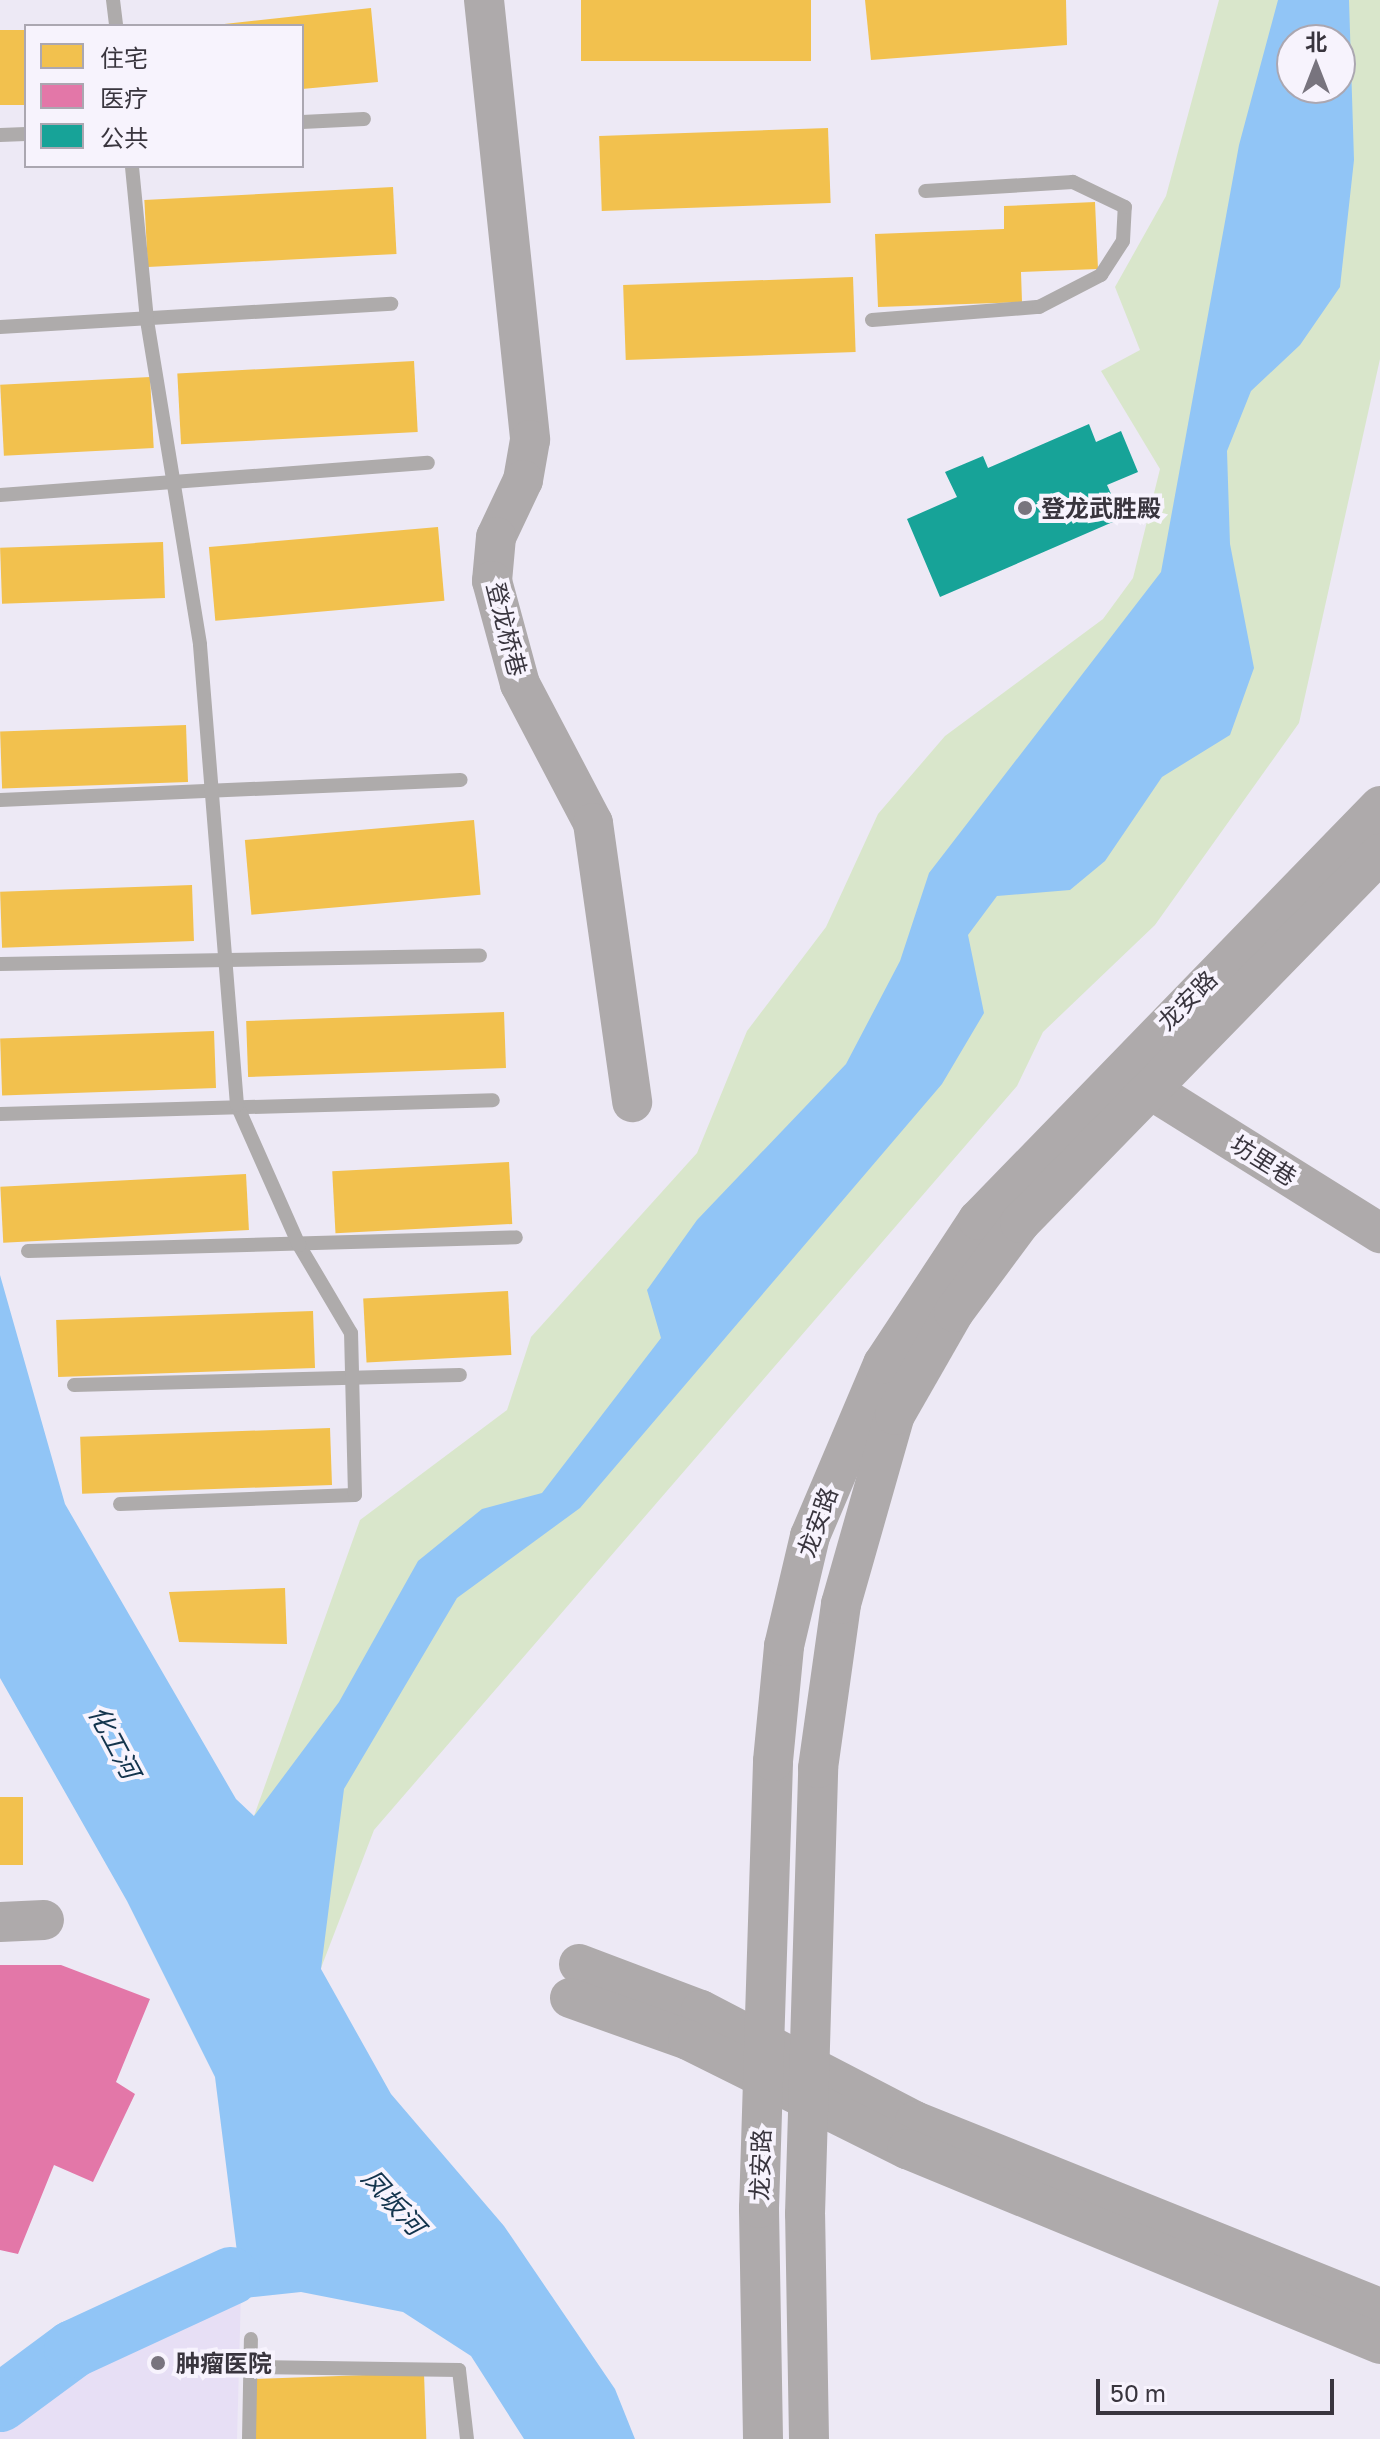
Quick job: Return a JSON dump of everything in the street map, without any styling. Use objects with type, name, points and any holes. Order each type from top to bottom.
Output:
[{"type":"main road","name":"登龙桥巷","points":[[484,0],[530,440],[523,480],[496,537],[492,581],[520,684],[593,823],[632,1102]]},
{"type":"main road","name":"龙安路","points":[[809,2439],[809,2083],[818,1768],[841,1604],[872,1478],[895,1415],[954,1312],[1020,1223],[1148,1088],[1374,826]]},
{"type":"main road","name":"龙安路","points":[[763,2439],[763,2060],[784,1646],[810,1536],[857,1416],[926,1292],[1007,1184],[1374,826]]},
{"type":"main road","name":"坊里巷","points":[[1148,1088],[1380,1233]]},
{"type":"main road","points":[[0,1922],[44,1920]]},
{"type":"main road","points":[[574,1981],[701,2010],[763,2060],[809,2083],[915,2121],[1380,2308]]},
{"type":"main road","points":[[809,2083],[907,2149],[1380,2344]]},
{"type":"lane","points":[[113,0],[116,24]]},
{"type":"lane","points":[[304,122],[364,119]]},
{"type":"lane","points":[[0,135],[24,134]]},
{"type":"lane","points":[[120,1504],[355,1495],[351,1333],[299,1245],[237,1105],[200,644],[147,320],[132,168]]},
{"type":"lane","points":[[872,320],[1039,307],[1101,275],[1123,241],[1125,207],[1073,182],[925,191]]},
{"type":"lane","points":[[0,327],[391,304]]},
{"type":"lane","points":[[0,495],[172,485],[428,463]]},
{"type":"lane","points":[[0,800],[461,780]]},
{"type":"lane","points":[[0,964],[480,956]]},
{"type":"lane","points":[[0,1114],[493,1100]]},
{"type":"lane","points":[[28,1251],[516,1237]]},
{"type":"lane","points":[[74,1385],[460,1375]]},
{"type":"lane","points":[[249,2439],[251,2339]]},
{"type":"lane","points":[[250,2367],[459,2370],[467,2439]]},
{"type":"shaded area","name":"肿瘤医院","points":[[241,2293],[237,2439],[0,2439],[0,2418],[153,2308]]},
{"type":"green space","points":[[1219,0],[1380,0],[1380,359],[1299,723],[1155,925],[1043,1032],[1017,1086],[374,1830],[321,1968],[254,1816],[360,1520],[507,1410],[531,1337],[697,1153],[747,1031],[826,927],[878,814],[945,736],[1103,619],[1133,578],[1160,469],[1101,371],[1140,350],[1115,287],[1166,196]]},
{"type":"water","points":[[1278,0],[1349,0],[1350,24],[1276,24],[1276,104],[1352,104],[1354,160],[1340,287],[1300,345],[1251,391],[1227,451],[1230,544],[1254,668],[1230,735],[1162,777],[1105,861],[1070,890],[997,896],[968,935],[984,1013],[942,1084],[580,1508],[457,1598],[344,1789],[321,1969],[391,2094],[504,2226],[615,2389],[635,2439],[524,2439],[471,2356],[403,2312],[301,2292],[153,2308],[0,2418],[0,2391],[143,2289],[238,2260],[215,2077],[127,1901],[0,1678],[0,1275],[65,1504],[236,1799],[254,1816],[339,1702],[418,1561],[482,1509],[542,1493],[661,1338],[647,1290],[697,1220],[846,1064],[900,961],[929,873],[1161,572],[1239,145]]},
{"type":"building: 住宅","points":[[581,0],[811,0],[811,61],[581,61]]},
{"type":"building: 住宅","points":[[865,0],[1066,0],[1067,45],[871,60]]},
{"type":"building: 住宅","points":[[371,8],[378,82],[304,89],[304,24],[224,24]]},
{"type":"building: 住宅","points":[[0,30],[24,30],[24,105],[0,105]]},
{"type":"building: 住宅","points":[[828,128],[831,203],[602,211],[599,136]]},
{"type":"building: 住宅","points":[[393,187],[397,254],[148,267],[144,200]]},
{"type":"building: 住宅","points":[[1095,202],[1098,269],[1021,272],[1022,302],[878,307],[875,234],[1004,229],[1004,206]]},
{"type":"building: 住宅","points":[[853,277],[856,352],[626,360],[623,285]]},
{"type":"building: 住宅","points":[[414,361],[418,432],[181,444],[177,373]]},
{"type":"building: 住宅","points":[[150,377],[154,448],[4,456],[0,385]]},
{"type":"building: 住宅","points":[[438,527],[444,601],[215,621],[209,547]]},
{"type":"building: 住宅","points":[[163,542],[165,598],[2,604],[0,548]]},
{"type":"building: 住宅","points":[[186,725],[188,782],[2,788],[0,731]]},
{"type":"building: 住宅","points":[[474,820],[481,895],[251,915],[245,840]]},
{"type":"building: 住宅","points":[[192,885],[194,941],[2,948],[0,892]]},
{"type":"building: 住宅","points":[[504,1012],[506,1068],[248,1077],[246,1021]]},
{"type":"building: 住宅","points":[[214,1031],[216,1088],[2,1095],[0,1038]]},
{"type":"building: 住宅","points":[[509,1162],[512,1224],[335,1233],[332,1171]]},
{"type":"building: 住宅","points":[[246,1174],[249,1230],[3,1243],[0,1187]]},
{"type":"building: 住宅","points":[[508,1291],[511,1355],[367,1363],[363,1299]]},
{"type":"building: 住宅","points":[[313,1311],[315,1368],[58,1377],[56,1320]]},
{"type":"building: 住宅","points":[[330,1428],[332,1485],[82,1494],[80,1437]]},
{"type":"building: 住宅","points":[[285,1588],[287,1644],[179,1642],[169,1592]]},
{"type":"building: 住宅","points":[[0,1797],[23,1797],[23,1865],[0,1865]]},
{"type":"building: 住宅","points":[[424,2373],[426,2439],[254,2439],[252,2379]]},
{"type":"building: 医疗","points":[[0,1965],[61,1965],[150,1999],[116,2082],[135,2094],[93,2182],[54,2165],[18,2254],[0,2250]]},
{"type":"building: 公共","name":"登龙武胜殿","points":[[1089,424],[1096,442],[1121,431],[1138,472],[1107,485],[1122,518],[940,597],[907,519],[957,497],[945,472],[983,456],[988,468]]},
{"type":"waterway","points":[[0,2403],[73,2349],[231,2276]]},
{"type":"place","name":"登龙武胜殿","points":[[1025,508]]},
{"type":"place","name":"肿瘤医院","points":[[158,2363]]},
{"type":"water label","name":"化工河","points":[[114,1742]]},
{"type":"water label","name":"凤坂河","points":[[393,2202]]}]
